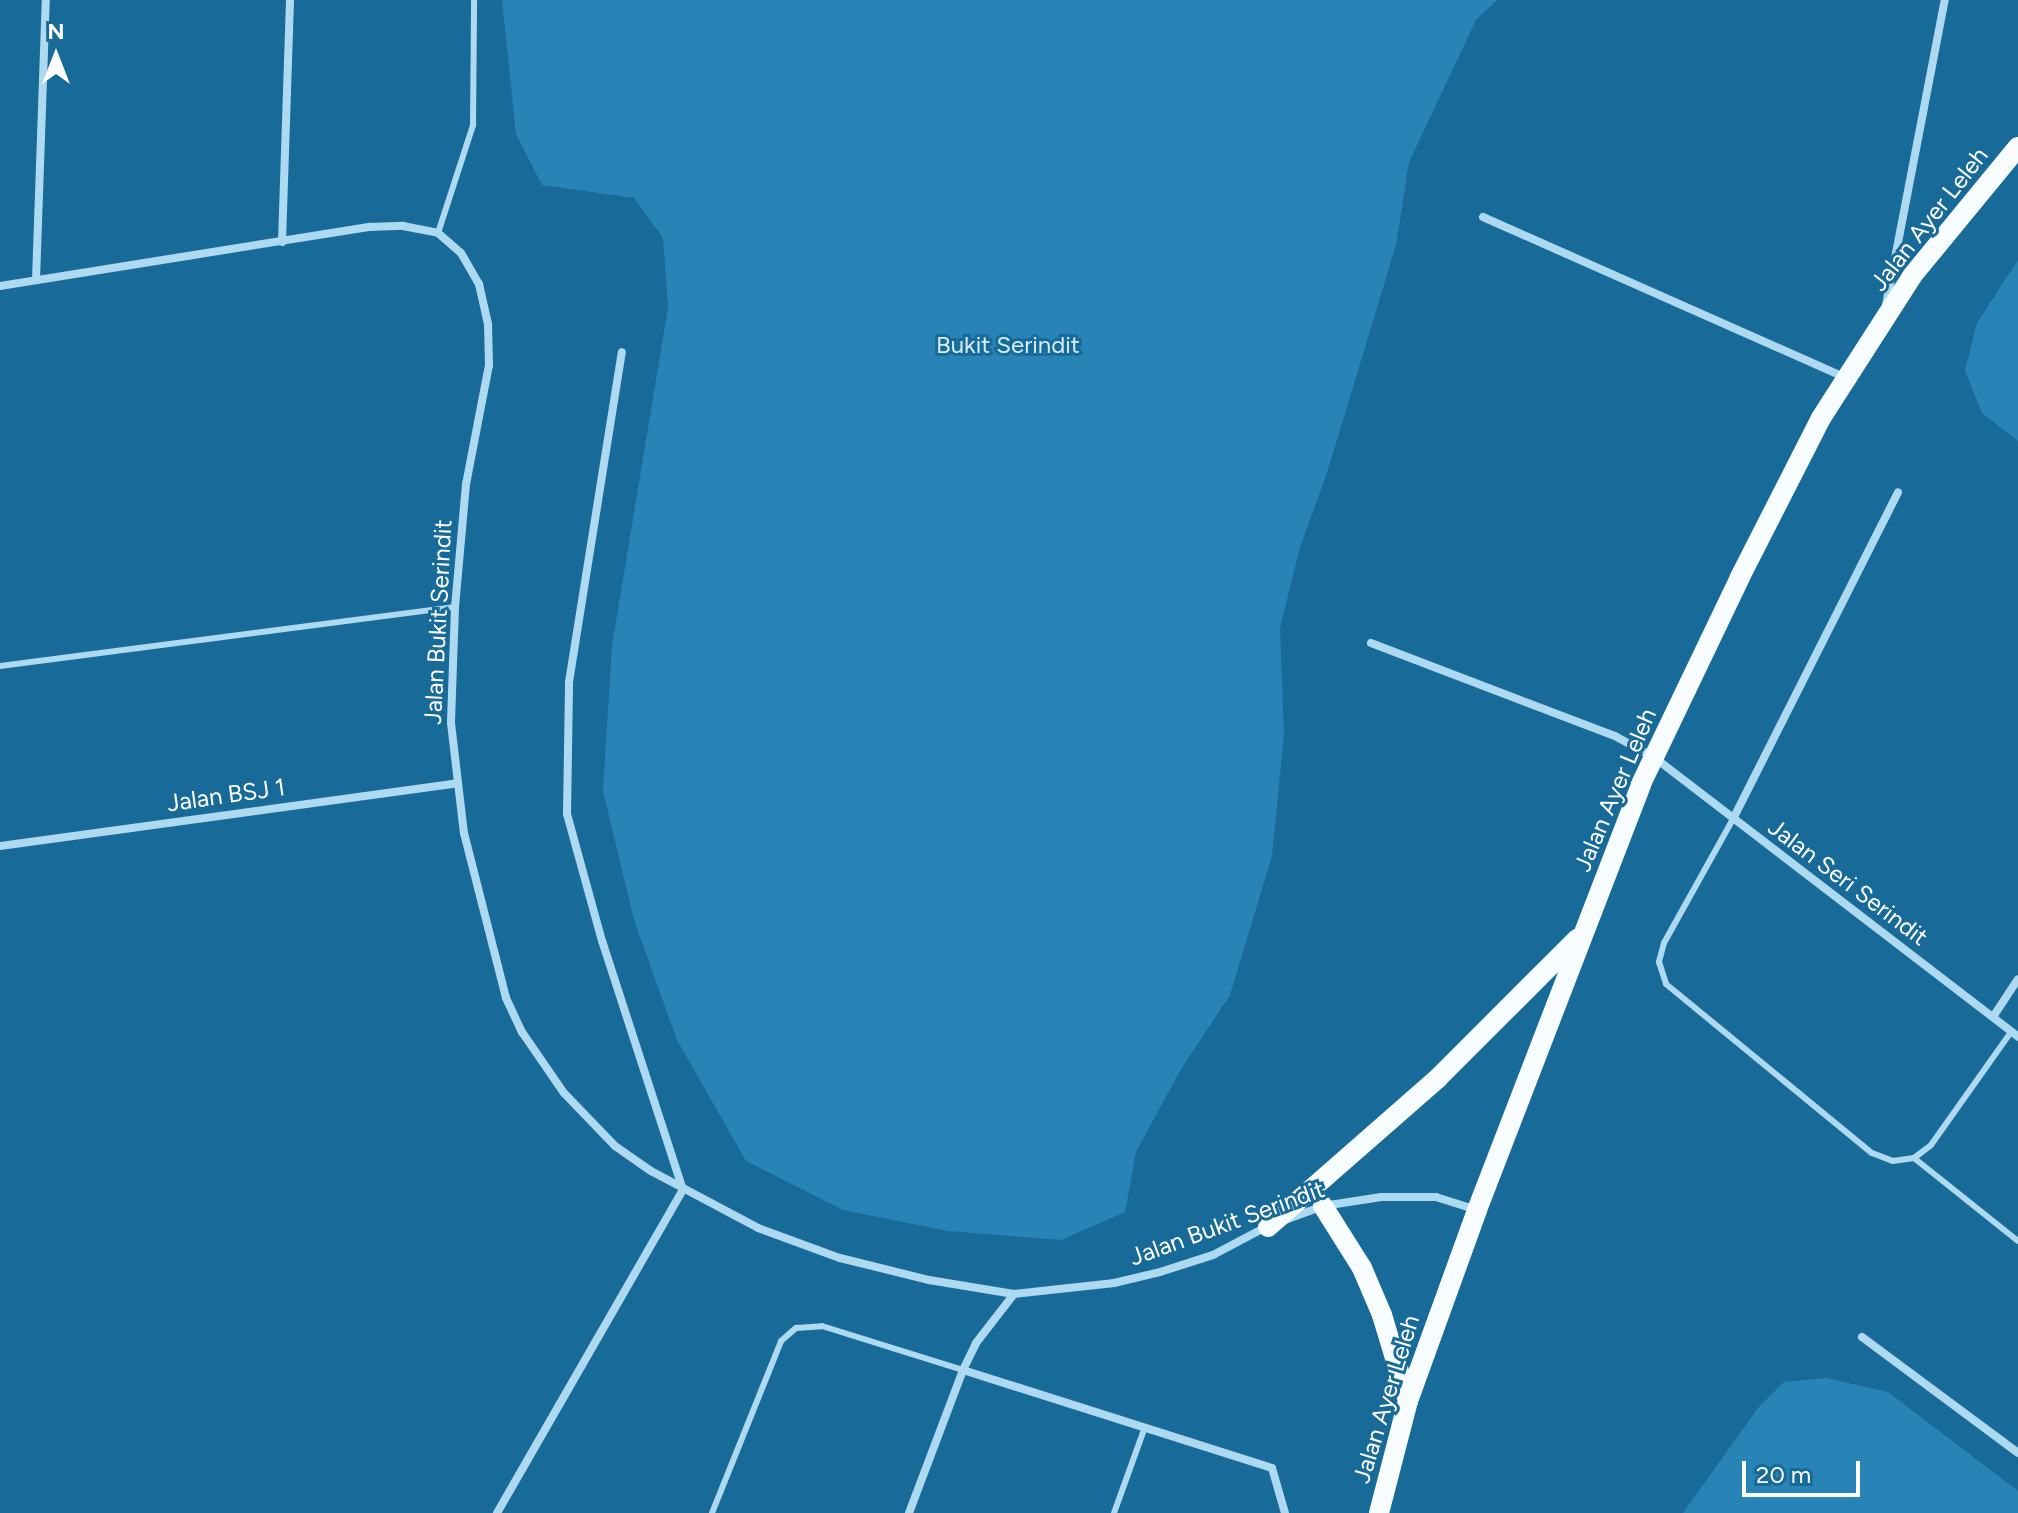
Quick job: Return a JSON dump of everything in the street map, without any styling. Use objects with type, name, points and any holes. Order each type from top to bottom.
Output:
[{"type":"main road","name":"Jalan Ayer Leleh","points":[[1379,1513],[1408,1401],[1477,1210],[1655,758],[1782,492],[1847,378],[1912,276],[2018,147]]},
{"type":"main road","points":[[1268,1227],[1461,1057],[1585,930]]},
{"type":"main road","points":[[1323,1206],[1362,1268],[1382,1315],[1408,1401]]},
{"type":"street","points":[[36,280],[46,0]]},
{"type":"street","points":[[282,242],[290,0]]},
{"type":"street","points":[[1883,322],[1945,0]]},
{"type":"street","points":[[1483,217],[1847,378]]},
{"type":"street","points":[[0,286],[370,227],[403,226],[438,233]]},
{"type":"street","name":"Jalan Bukit Serindit","points":[[438,233],[461,253],[479,284],[488,324],[489,365],[466,484],[455,607],[451,723],[464,833],[506,998],[522,1032],[564,1093],[615,1146],[683,1190],[758,1228],[840,1258],[929,1280],[1014,1294],[1114,1283],[1160,1272],[1213,1255],[1268,1227],[1323,1206],[1381,1197],[1436,1197],[1477,1210]]},
{"type":"street","points":[[497,1513],[683,1190],[602,941],[567,814],[569,682],[622,352]]},
{"type":"street","points":[[1733,819],[1898,492]]},
{"type":"street","name":"Jalan Seri Serindit","points":[[1371,643],[1615,736],[1655,758],[2015,1034]]},
{"type":"street","name":"Jalan BSJ 1","points":[[0,846],[458,783]]},
{"type":"street","points":[[1993,1017],[2018,979]]},
{"type":"street","points":[[909,1513],[963,1370],[976,1343],[1014,1294]]},
{"type":"street","points":[[1862,1337],[2018,1453]]},
{"type":"street","points":[[963,1370],[1272,1468],[1285,1513]]},
{"type":"lane","points":[[438,233],[473,125],[474,0]]},
{"type":"lane","points":[[0,666],[455,607]]},
{"type":"lane","points":[[1733,819],[1664,943],[1659,962],[1666,984],[1872,1153],[1893,1161],[1914,1158],[1931,1145],[2015,1034]]},
{"type":"lane","points":[[1914,1158],[2018,1241]]},
{"type":"lane","points":[[712,1513],[781,1341],[796,1328],[822,1326],[963,1370]]},
{"type":"lane","points":[[1114,1513],[1145,1427]]},
{"type":"green space","name":"Bukit Serindit","points":[[502,0],[1497,0],[1476,20],[1409,162],[1396,245],[1326,476],[1300,547],[1280,628],[1284,734],[1272,856],[1230,995],[1181,1069],[1136,1152],[1125,1212],[1061,1240],[948,1231],[843,1210],[746,1161],[677,1040],[634,920],[603,791],[612,646],[668,308],[663,238],[634,198],[542,185],[516,134]]},
{"type":"green space","points":[[2018,260],[2018,441],[1982,413],[1965,371],[1977,323]]},
{"type":"green space","points":[[1826,1378],[1888,1392],[2018,1491],[2018,1513],[1683,1513],[1758,1408],[1784,1382]]}]
